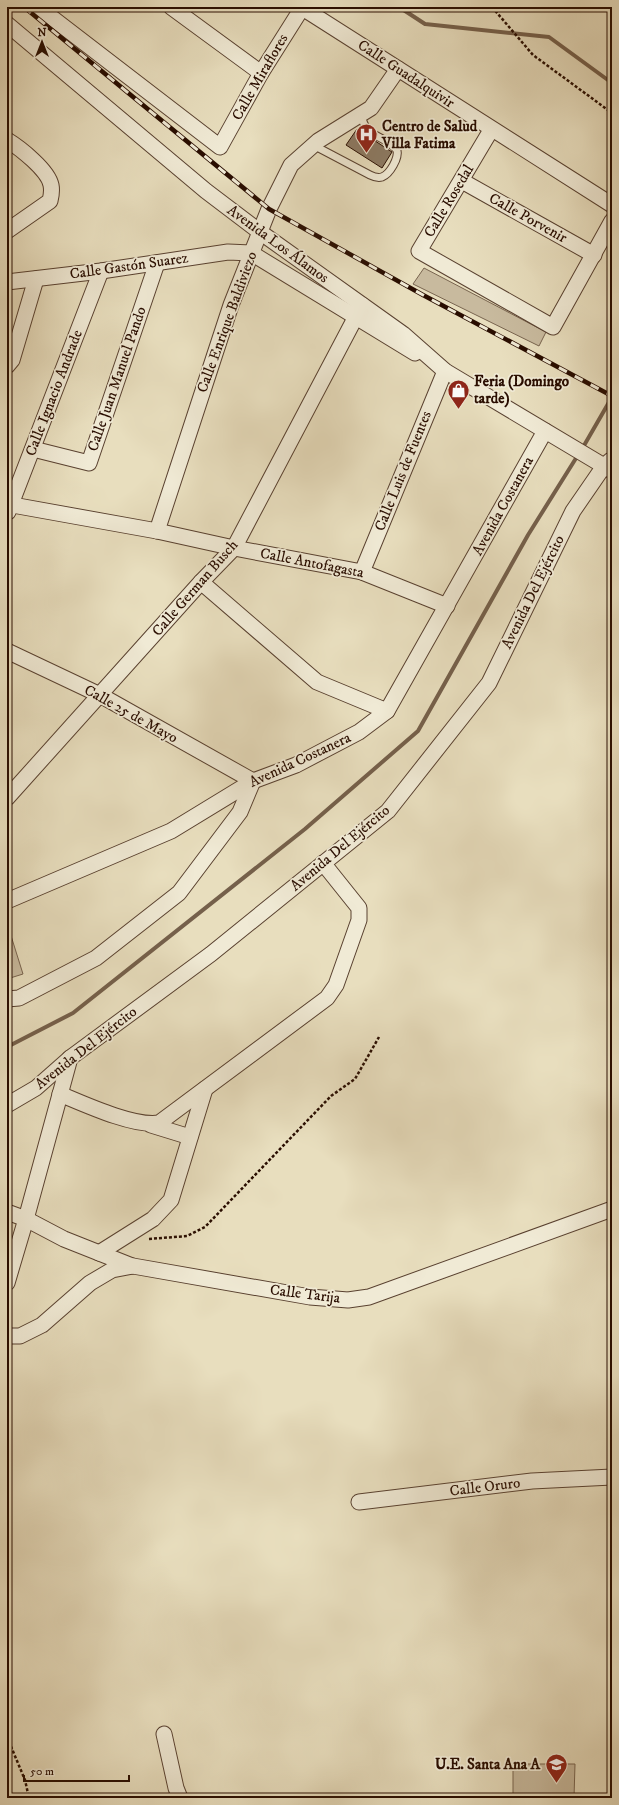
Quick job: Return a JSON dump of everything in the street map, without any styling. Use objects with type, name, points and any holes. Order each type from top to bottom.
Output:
[{"type":"street","name":"Calle Miraflores","points":[[38,7],[220,147],[261,73],[301,7]]},
{"type":"street","points":[[171,7],[261,73]]},
{"type":"street","name":"Calle Guadalquivir","points":[[301,7],[491,130],[612,205]]},
{"type":"street","name":"Avenida Los Álamos","points":[[7,24],[200,186],[359,311],[403,334],[445,371],[591,458],[609,465]]},
{"type":"street","name":"Calle Enrique Baldiviezo","points":[[158,531],[231,305],[269,209],[291,165],[313,145],[370,108],[398,69]]},
{"type":"street","name":"Calle Rosedal","points":[[491,130],[420,251],[553,327],[594,255]]},
{"type":"street","points":[[7,140],[16,145],[46,174],[52,186],[50,201],[7,231]]},
{"type":"street","name":"Calle Porvenir","points":[[462,181],[594,255]]},
{"type":"street","points":[[594,255],[612,221]]},
{"type":"street","name":"Calle Gastón Suarez","points":[[7,282],[101,271],[228,252],[251,253]]},
{"type":"street","points":[[251,253],[359,311]]},
{"type":"street","name":"Calle Juan Manuel Pando","points":[[33,449],[89,463],[157,262]]},
{"type":"street","name":"Calle Ignacio Andrade","points":[[8,508],[33,449],[101,271]]},
{"type":"street","points":[[7,366],[12,360],[36,279]]},
{"type":"street","name":"Calle German Busch","points":[[7,798],[200,582],[234,548],[359,311]]},
{"type":"street","name":"Calle Luis de Fuentes","points":[[362,572],[445,371]]},
{"type":"street","name":"Avenida Costanera","points":[[7,901],[171,831],[253,781],[303,762],[359,732],[387,711],[545,431]]},
{"type":"street","name":"Avenida Del Ejército","points":[[7,1105],[36,1088],[70,1058],[211,954],[388,811],[489,683],[573,511],[609,465]]},
{"type":"street","name":"Calle Antofagasta","points":[[8,508],[158,531],[234,548],[362,572],[447,606]]},
{"type":"street","points":[[200,582],[317,682],[387,711]]},
{"type":"street","name":"Calle 25 de Mayo","points":[[7,651],[100,695],[253,781]]},
{"type":"street","points":[[7,999],[19,998],[96,958],[179,893],[240,812],[253,781]]},
{"type":"street","points":[[151,1125],[159,1123],[327,998],[336,985],[359,920],[359,908],[323,863]]},
{"type":"street","points":[[7,1283],[70,1058]]},
{"type":"street","points":[[99,1253],[153,1219],[171,1200],[205,1089]]},
{"type":"street","points":[[60,1094],[103,1112],[190,1137]]},
{"type":"street","name":"Calle Tarija","points":[[7,1336],[20,1336],[42,1325],[90,1283],[112,1270],[132,1266],[310,1297],[355,1299],[369,1297],[394,1289],[612,1209]]},
{"type":"street","points":[[7,1212],[26,1219],[64,1239],[132,1266]]},
{"type":"street","name":"Calle Oruro","points":[[359,1502],[532,1482],[612,1477]]},
{"type":"street","points":[[164,1734],[176,1788],[180,1798]]},
{"type":"lane","points":[[313,145],[370,176],[379,177],[386,174],[396,159],[397,150],[367,130],[362,121],[361,114]]},
{"type":"path","points":[[492,7],[533,56],[612,113]]},
{"type":"path","points":[[148,1239],[187,1236],[205,1227],[331,1096],[355,1079],[379,1037]]},
{"type":"path","points":[[7,1737],[25,1780],[29,1798]]},
{"type":"shaded area","points":[[424,268],[546,332],[539,346],[413,284]]},
{"type":"shaded area","points":[[7,923],[23,974],[7,979]]},
{"type":"shaded area","points":[[513,1764],[575,1764],[574,1798],[513,1798]]},
{"type":"building","points":[[357,129],[392,152],[382,168],[346,145]]},
{"type":"waterway","points":[[399,7],[425,24],[549,37],[612,83]]},
{"type":"waterway","points":[[582,449],[612,397]]},
{"type":"waterway","points":[[7,1047],[73,1013],[305,829],[418,731],[528,535],[578,455]]},
{"type":"railway","points":[[24,7],[269,209],[423,295],[612,396]]},
{"type":"place","name":"Centro de Salud Villa Fatima","points":[[367,154]]},
{"type":"place","name":"Feria (Domingo tarde)","points":[[459,410]]},
{"type":"place","name":"U.E. Santa Ana A","points":[[556,1784]]}]
